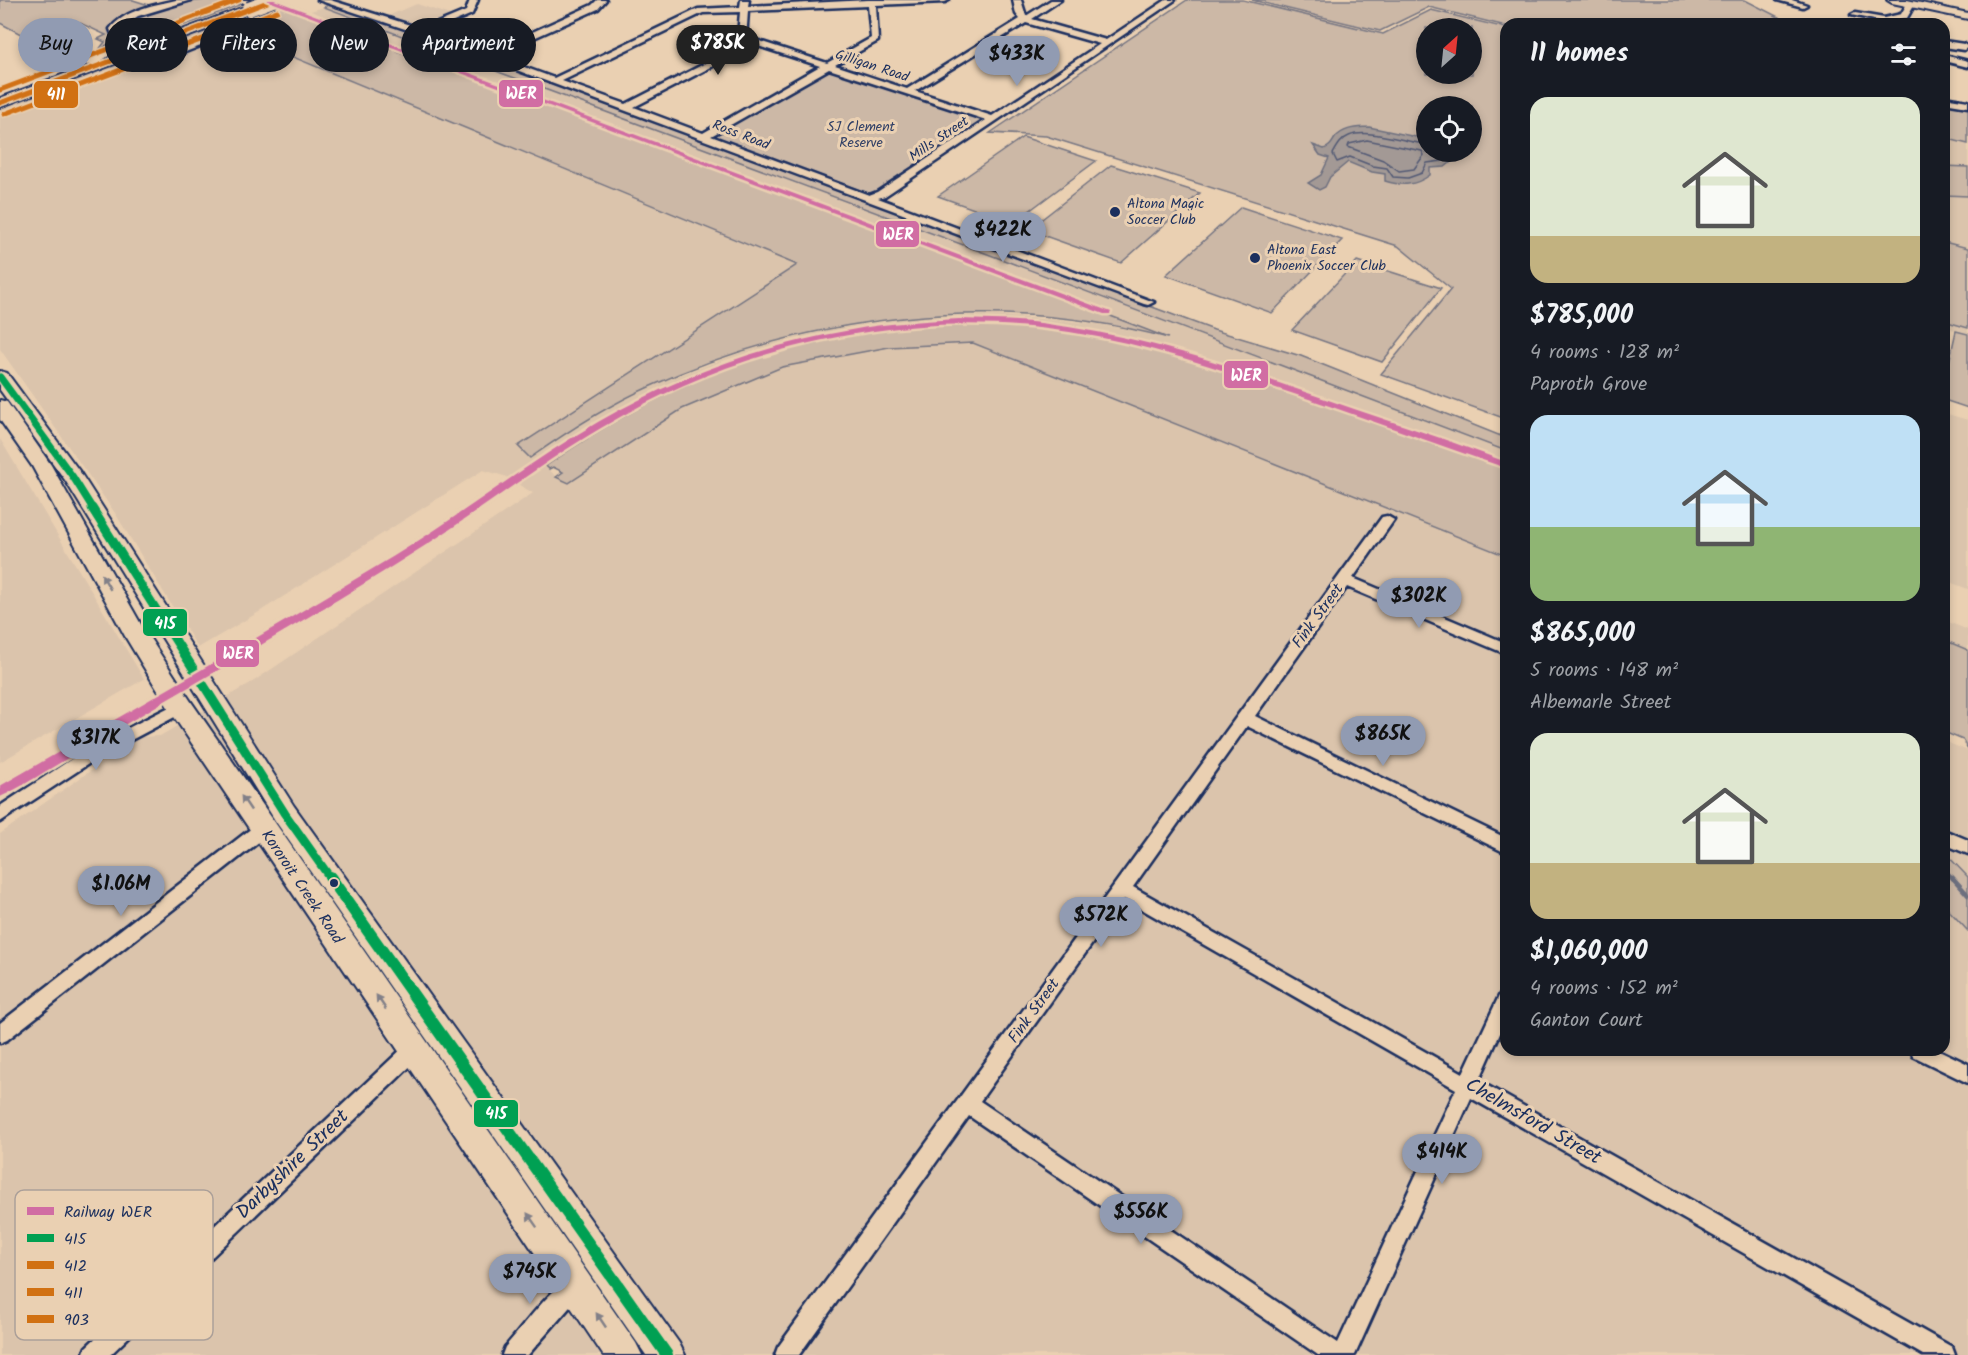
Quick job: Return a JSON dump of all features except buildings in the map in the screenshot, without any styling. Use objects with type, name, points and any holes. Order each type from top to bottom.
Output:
[{"type":"main road","points":[[188,26],[248,4],[273,0]]},
{"type":"main road","points":[[188,29],[248,4]]},
{"type":"main road","points":[[0,103],[105,63]]},
{"type":"main road","points":[[0,96],[64,72]]},
{"type":"main road","name":"Kororoit Creek Road","points":[[0,377],[73,477],[285,814],[325,896]]},
{"type":"main road","name":"Kororoit Creek Road","points":[[0,406],[41,465],[130,624],[181,707],[263,829],[325,896],[426,1041],[667,1355]]},
{"type":"main road","points":[[130,624],[156,612]]},
{"type":"main road","points":[[263,829],[285,814]]},
{"type":"main road","name":"Kororoit Creek Road","points":[[426,1041],[578,1286],[624,1355]]},
{"type":"street","points":[[129,18],[187,0]]},
{"type":"street","name":"Ross Road","points":[[322,0],[401,25]]},
{"type":"street","points":[[455,18],[469,12],[474,0]]},
{"type":"street","points":[[536,34],[595,7],[602,0]]},
{"type":"street","points":[[554,81],[697,12],[745,4],[945,0]]},
{"type":"street","points":[[1017,0],[1020,14],[1026,20],[1107,43]]},
{"type":"street","points":[[908,92],[1058,0]]},
{"type":"street","name":"Mills Street","points":[[871,197],[881,194],[1171,0]]},
{"type":"street","points":[[1781,0],[1803,5]]},
{"type":"street","points":[[1892,0],[1968,16]]},
{"type":"street","points":[[1941,0],[1968,6]]},
{"type":"street","points":[[703,137],[877,37],[872,2]]},
{"type":"street","points":[[188,48],[249,24],[265,15],[263,8],[248,4]]},
{"type":"street","points":[[626,108],[743,46],[745,4]]},
{"type":"street","points":[[1897,18],[1904,16],[1911,4]]},
{"type":"street","points":[[1855,15],[1867,18]]},
{"type":"street","name":"Gilligan Road","points":[[743,42],[828,66],[993,119]]},
{"type":"street","points":[[1950,45],[1964,47]]},
{"type":"street","points":[[1950,60],[1968,64]]},
{"type":"street","name":"Ross Road","points":[[530,72],[860,196],[871,197],[1148,302]]},
{"type":"street","points":[[1950,100],[1968,105]]},
{"type":"street","name":"Fink Street","points":[[786,1355],[1387,520]]},
{"type":"street","points":[[1344,580],[1500,646]]},
{"type":"street","points":[[0,815],[93,753],[181,707]]},
{"type":"street","points":[[1245,718],[1500,843]]},
{"type":"street","points":[[0,1034],[263,829]]},
{"type":"street","points":[[1950,840],[1968,847]]},
{"type":"street","name":"Chelmsford Street","points":[[1121,889],[1944,1355]]},
{"type":"street","points":[[1344,1355],[1500,1013]]},
{"type":"street","name":"Darbyshire Street","points":[[213,1242],[426,1041]]},
{"type":"street","points":[[1932,1056],[1968,1074]]},
{"type":"street","points":[[968,1103],[1337,1355]]},
{"type":"street","points":[[513,1355],[561,1300],[578,1286]]},
{"type":"street","name":"Darbyshire Street","points":[[94,1355],[110,1340]]},
{"type":"shaded area","points":[[417,4],[459,18],[401,19],[390,15]]},
{"type":"shaded area","points":[[324,7],[354,18],[309,18],[298,15]]},
{"type":"shaded area","points":[[389,31],[401,36],[401,53],[389,48]]},
{"type":"shaded area","points":[[200,46],[200,72],[297,72],[297,59],[309,64],[309,72],[329,72],[797,265],[518,446],[530,458],[595,415],[651,386],[751,349],[826,330],[912,318],[994,315],[1092,323],[1159,335],[870,224],[454,72],[499,72],[1001,259],[1500,449],[1500,466],[1206,363],[1113,338],[1058,329],[966,323],[874,331],[814,342],[756,357],[700,378],[641,406],[594,433],[546,466],[556,477],[569,483],[682,409],[782,367],[889,347],[973,343],[1500,554],[1500,1056],[1950,1056],[1950,744],[1968,751],[1968,1355],[0,1355],[0,834],[139,737],[160,736],[254,681],[533,493],[504,476],[483,470],[198,648],[115,513],[0,349],[0,108],[105,69],[105,72],[188,72],[188,51]]},
{"type":"shaded area","points":[[1950,140],[1968,144],[1968,334],[1950,329]]},
{"type":"shaded area","points":[[1950,415],[1968,420],[1968,589],[1950,582]]},
{"type":"shaded area","points":[[0,439],[144,679],[0,762]]},
{"type":"shaded area","points":[[1950,622],[1968,630],[1968,650],[1950,642]]},
{"type":"green space","points":[[0,0],[133,0],[152,6],[127,18],[105,18],[105,35],[93,29],[93,18],[18,18],[18,33],[0,23]]},
{"type":"green space","points":[[206,0],[244,3],[188,24],[188,18],[136,18],[173,5]]},
{"type":"green space","points":[[1187,0],[1243,0],[1383,34],[1431,10],[1464,18],[1416,18],[1416,84],[1482,84],[1482,22],[1500,27],[1500,417],[1381,374],[1451,289],[1398,246],[1046,136],[990,133]]},
{"type":"green space","points":[[1252,0],[1745,0],[1780,18],[1500,18],[1500,25],[1482,20],[1482,18],[1429,7],[1380,31]]},
{"type":"green space","points":[[272,3],[310,18],[309,64],[297,59],[297,18],[270,18],[274,12],[266,6]]},
{"type":"green space","points":[[328,5],[371,18],[354,18],[324,7]]},
{"type":"green space","points":[[249,11],[262,11],[257,18],[231,18]]},
{"type":"green space","points":[[389,23],[401,27],[401,36],[389,31]]},
{"type":"green space","points":[[200,30],[200,41],[188,45],[188,35]]},
{"type":"green space","points":[[105,36],[105,42],[98,39]]},
{"type":"green space","points":[[105,42],[105,50],[93,56]]},
{"type":"green space","points":[[389,48],[401,53],[401,72],[454,72],[870,224],[1168,338],[1104,324],[1038,316],[972,314],[905,318],[839,327],[775,342],[712,361],[651,386],[619,401],[530,458],[518,446],[797,265],[329,72],[389,72]]},
{"type":"green space","name":"SJ Clement Reserve","points":[[829,70],[983,120],[871,194],[712,136]]},
{"type":"green space","points":[[499,72],[522,72],[1214,330],[1301,356],[1500,436],[1500,449],[1001,259]]},
{"type":"green space","points":[[1950,102],[1968,107],[1968,144],[1950,140]]},
{"type":"green space","points":[[1023,137],[1096,161],[1013,223],[938,196]]},
{"type":"green space","name":"Altona Magic Soccer Club","points":[[1111,165],[1200,193],[1121,263],[1028,230]]},
{"type":"green space","points":[[1950,166],[1968,167],[1968,196],[1950,195]]},
{"type":"green space","name":"Altona East Phoenix Soccer Club","points":[[1241,207],[1342,240],[1272,313],[1166,275]]},
{"type":"green space","points":[[1950,244],[1968,248],[1968,328],[1950,323]]},
{"type":"green space","points":[[1357,261],[1441,288],[1382,362],[1292,330]]},
{"type":"green space","points":[[966,323],[1073,331],[1161,349],[1232,371],[1500,466],[1500,554],[973,343],[889,347],[782,367],[682,409],[569,483],[556,477],[563,472],[553,467],[549,469],[546,466],[596,433],[645,405],[695,381],[745,362],[796,347],[906,328]]},
{"type":"green space","points":[[1956,331],[1968,334],[1968,408],[1950,402],[1950,358]]},
{"type":"green space","points":[[1950,642],[1968,650],[1968,749],[1963,740],[1950,735]]},
{"type":"green space","points":[[1950,858],[1968,877],[1968,931],[1950,912]]},
{"type":"water","points":[[1369,127],[1416,137],[1416,162],[1451,162],[1445,167],[1430,168],[1430,175],[1408,184],[1385,181],[1385,174],[1372,172],[1348,162],[1330,177],[1325,187],[1319,190],[1308,183],[1321,175],[1329,158],[1320,155],[1313,145],[1324,149],[1330,146],[1339,134],[1351,129]]},
{"type":"waterway","points":[[1950,876],[1953,879]]},
{"type":"waterway","points":[[1952,877],[1968,895]]},
{"type":"rail line","name":"WER","points":[[269,0],[1107,312]]},
{"type":"rail line","name":"WER","points":[[0,792],[400,557],[601,424],[648,398],[697,376],[800,343],[852,332],[905,325],[959,322],[1013,323],[1094,333],[1211,363],[1500,463]]},
{"type":"transit line","name":"903","points":[[0,90],[239,0]]},
{"type":"transit line","name":"412","points":[[0,103],[273,0]]},
{"type":"transit line","name":"411","points":[[4,114],[277,11]]},
{"type":"transit line","name":"415","points":[[0,377],[73,477],[285,814],[667,1355]]},
{"type":"place","name":"Altona Magic Soccer Club","points":[[1115,212]]},
{"type":"place","name":"Altona East Phoenix Soccer Club","points":[[1255,258]]}]
